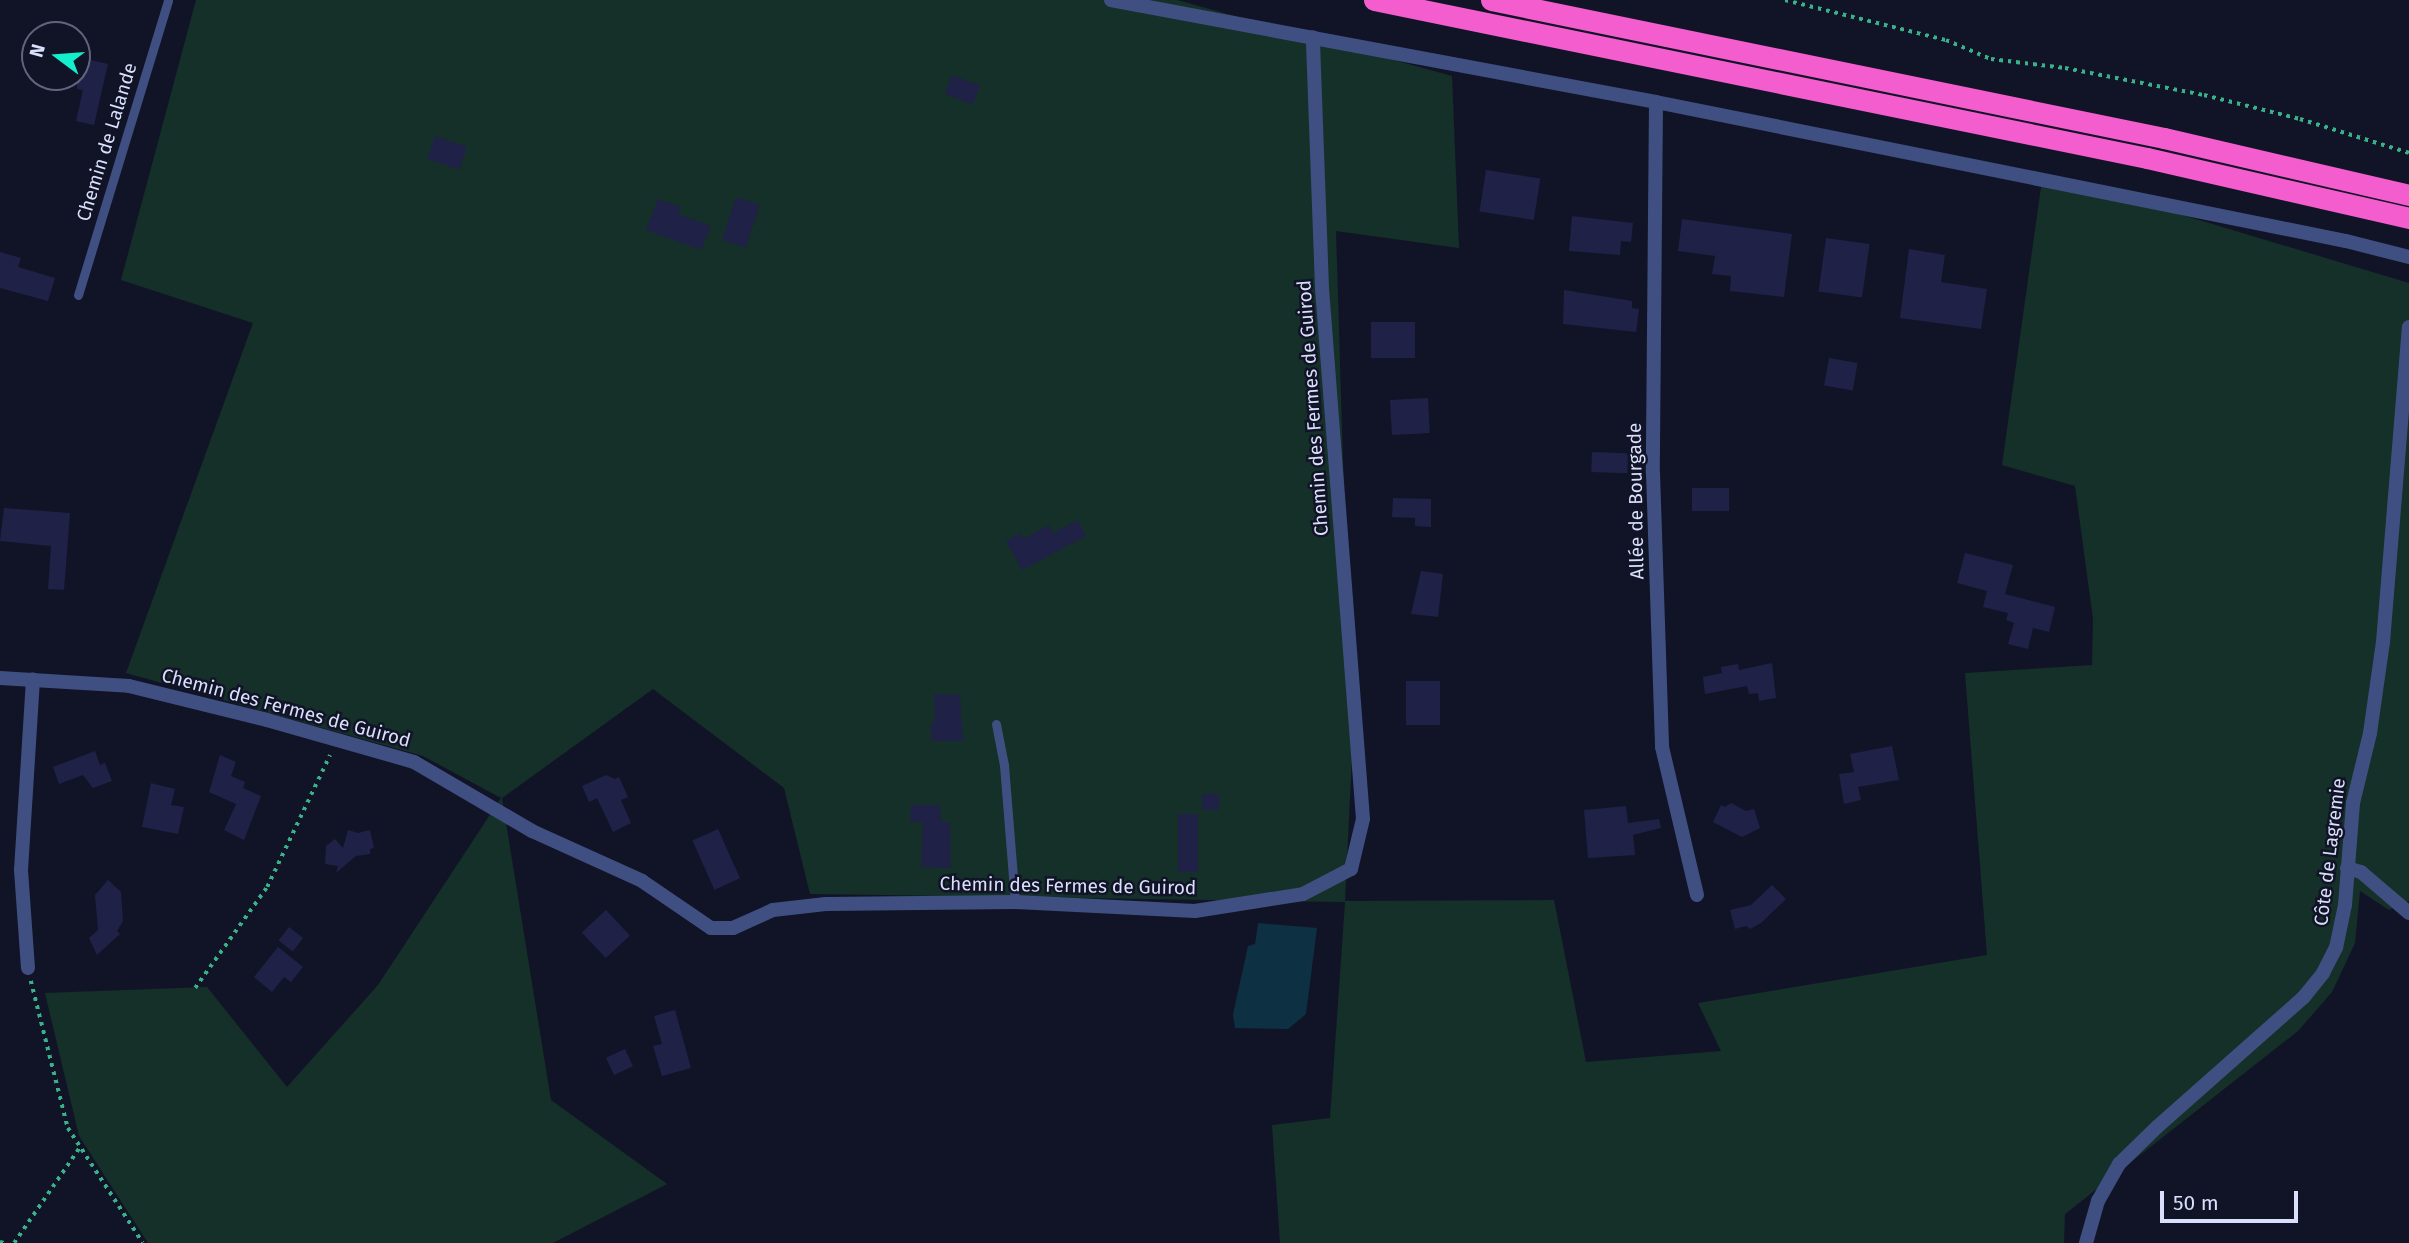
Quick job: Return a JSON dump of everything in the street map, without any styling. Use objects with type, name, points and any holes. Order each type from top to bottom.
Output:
[{"type":"highway","points":[[1374,0],[2147,158],[2409,218]]},
{"type":"highway","points":[[1491,0],[2151,135],[2409,195]]},
{"type":"street","points":[[1111,0],[1313,37],[1436,63],[1656,102],[2346,241],[2409,257]]},
{"type":"street","name":"Chemin des Fermes de Guirod","points":[[0,678],[129,686],[414,762],[532,831],[642,881],[711,928],[733,928],[773,910],[826,904],[1014,902],[1195,911],[1303,894],[1351,869],[1363,820],[1322,288],[1313,37]]},
{"type":"street","name":"Allée de Bourgade","points":[[1656,102],[1653,473],[1662,747],[1698,895]]},
{"type":"street","name":"Côte de Lagremie","points":[[2086,1243],[2098,1201],[2119,1164],[2157,1127],[2304,998],[2323,973],[2342,928],[2353,803],[2370,733],[2383,642],[2409,327]]},
{"type":"street","points":[[28,968],[22,870],[33,679]]},
{"type":"street","points":[[2347,867],[2361,873],[2409,913]]},
{"type":"lane","name":"Chemin de Lalande","points":[[78,295],[169,0]]},
{"type":"lane","points":[[996,724],[1004,765],[1014,902]]},
{"type":"path","points":[[1784,0],[1946,40],[1991,59],[2065,68],[2204,95],[2312,122],[2409,153]]},
{"type":"path","points":[[195,988],[267,887],[336,740]]},
{"type":"path","points":[[28,968],[68,1128],[143,1243]]},
{"type":"path","points":[[14,1243],[80,1147]]},
{"type":"green space","points":[[196,0],[1177,0],[1452,76],[1459,248],[1336,231],[1352,756],[1345,901],[1554,900],[1586,1062],[1721,1051],[1698,1003],[1987,955],[1965,673],[2092,665],[2093,619],[2075,486],[2002,465],[2043,173],[2409,283],[2409,901],[2389,910],[2360,891],[2355,943],[2332,992],[2298,1031],[2065,1214],[2064,1243],[1280,1243],[1272,1125],[1330,1118],[1345,902],[810,894],[784,788],[653,689],[502,798],[551,1100],[667,1184],[553,1243],[148,1243],[79,1136],[45,993],[207,987],[287,1087],[378,985],[501,798],[423,756],[126,673],[253,323],[121,280]]},
{"type":"water","points":[[1258,923],[1317,928],[1306,1014],[1288,1029],[1235,1028],[1233,1014],[1248,946],[1255,944]]},
{"type":"building","points":[[91,60],[108,64],[94,125],[76,121],[83,91],[91,91]]},
{"type":"building","points":[[952,75],[980,86],[973,104],[945,94]]},
{"type":"building","points":[[435,136],[467,147],[459,170],[427,159]]},
{"type":"building","points":[[1486,170],[1540,179],[1534,220],[1479,211]]},
{"type":"building","points":[[736,197],[760,205],[746,248],[722,240]]},
{"type":"building","points":[[658,199],[681,207],[678,214],[711,226],[701,250],[646,230]]},
{"type":"building","points":[[1572,216],[1633,223],[1631,242],[1621,241],[1620,255],[1569,251]]},
{"type":"building","points":[[1682,219],[1792,234],[1784,297],[1730,291],[1731,276],[1712,274],[1715,256],[1678,251]]},
{"type":"building","points":[[1826,238],[1870,244],[1862,298],[1818,291]]},
{"type":"building","points":[[1909,249],[1945,255],[1941,282],[1987,289],[1981,329],[1900,318]]},
{"type":"building","points":[[0,252],[21,258],[18,267],[55,278],[48,301],[0,288]]},
{"type":"building","points":[[1564,290],[1632,301],[1632,308],[1639,309],[1636,332],[1563,324]]},
{"type":"building","points":[[1371,322],[1415,322],[1415,358],[1371,358]]},
{"type":"building","points":[[1829,358],[1858,363],[1853,391],[1824,386]]},
{"type":"building","points":[[1428,398],[1430,433],[1392,435],[1390,400]]},
{"type":"building","points":[[1592,452],[1628,453],[1627,473],[1591,472]]},
{"type":"building","points":[[1692,488],[1729,488],[1729,511],[1692,511]]},
{"type":"building","points":[[1393,498],[1431,499],[1431,527],[1415,526],[1415,518],[1392,517]]},
{"type":"building","points":[[4,508],[70,513],[64,590],[48,589],[51,546],[0,541]]},
{"type":"building","points":[[1078,520],[1086,536],[1022,570],[1006,541],[1021,533],[1023,539],[1049,525],[1053,533]]},
{"type":"building","points":[[1965,553],[2013,565],[2005,594],[2055,607],[2049,632],[2033,628],[2028,649],[2008,644],[2014,623],[2006,620],[2008,613],[1983,607],[1987,591],[1957,583]]},
{"type":"building","points":[[1421,571],[1443,574],[1438,617],[1411,614]]},
{"type":"building","points":[[1772,663],[1776,698],[1759,701],[1758,693],[1749,694],[1747,686],[1705,694],[1703,677],[1722,673],[1721,667],[1738,664],[1739,670]]},
{"type":"building","points":[[1406,681],[1440,681],[1440,725],[1406,725]]},
{"type":"building","points":[[934,694],[960,695],[963,741],[931,741],[931,723],[935,723]]},
{"type":"building","points":[[1892,746],[1899,780],[1858,787],[1861,800],[1844,804],[1839,774],[1854,772],[1850,754]]},
{"type":"building","points":[[95,751],[100,765],[105,763],[112,781],[93,788],[83,775],[59,784],[53,767]]},
{"type":"building","points":[[220,755],[236,762],[231,776],[245,782],[243,788],[261,796],[244,840],[224,830],[236,804],[209,792]]},
{"type":"building","points":[[606,775],[615,779],[619,777],[628,797],[621,800],[631,823],[613,832],[597,798],[589,802],[582,786]]},
{"type":"building","points":[[151,783],[175,789],[171,805],[184,807],[178,834],[142,827]]},
{"type":"building","points":[[1202,794],[1219,794],[1219,810],[1202,810]]},
{"type":"building","points":[[1731,803],[1746,811],[1754,809],[1760,828],[1742,837],[1713,822],[1721,805],[1725,807]]},
{"type":"building","points":[[911,805],[940,805],[941,822],[950,822],[951,868],[921,867],[923,822],[910,822]]},
{"type":"building","points":[[1626,806],[1628,823],[1659,819],[1661,828],[1633,835],[1635,855],[1588,858],[1584,810]]},
{"type":"building","points":[[1178,814],[1198,814],[1198,872],[1178,872]]},
{"type":"building","points":[[718,829],[740,878],[714,890],[692,840]]},
{"type":"building","points":[[348,830],[358,833],[370,830],[374,848],[370,849],[370,854],[356,856],[336,873],[338,866],[325,864],[326,846],[335,839],[343,848]]},
{"type":"building","points":[[108,880],[121,892],[123,921],[117,931],[120,934],[97,955],[89,938],[98,930],[95,895]]},
{"type":"building","points":[[1772,885],[1786,899],[1761,923],[1750,929],[1746,926],[1735,929],[1730,910],[1751,905]]},
{"type":"building","points":[[606,910],[630,936],[606,958],[582,933]]},
{"type":"building","points":[[289,927],[303,938],[293,951],[279,940]]},
{"type":"building","points":[[278,947],[303,967],[291,982],[284,977],[272,992],[254,977]]},
{"type":"building","points":[[675,1010],[691,1068],[662,1076],[653,1046],[662,1044],[654,1016]]},
{"type":"building","points":[[625,1049],[633,1066],[614,1075],[606,1058]]}]
